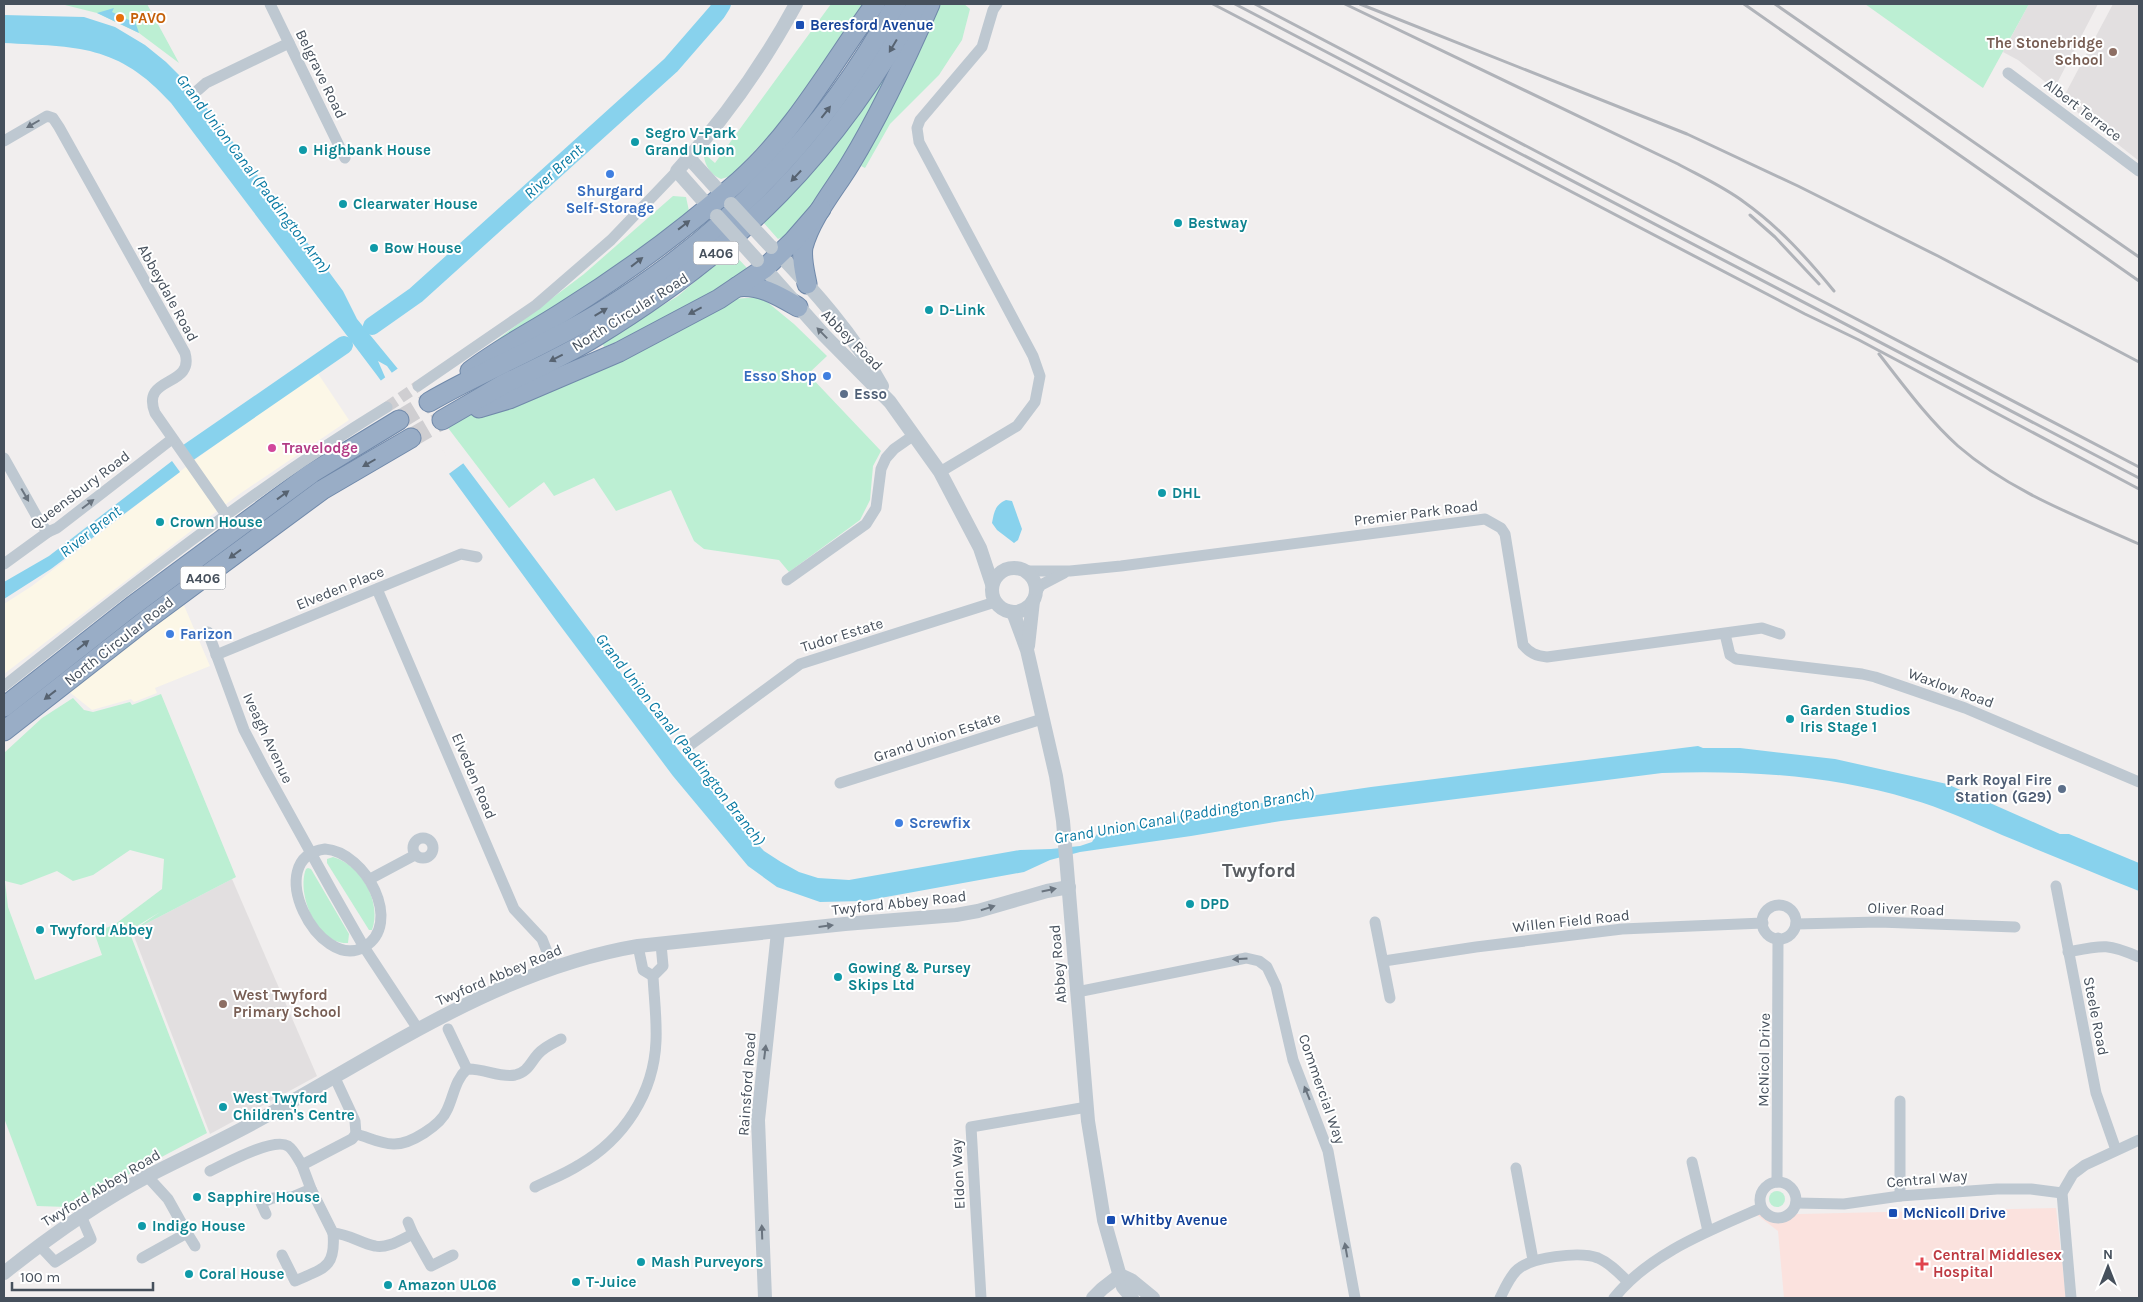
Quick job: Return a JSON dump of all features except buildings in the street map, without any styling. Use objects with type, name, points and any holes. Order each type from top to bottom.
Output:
[{"type":"highway","points":[[720,205],[787,130],[808,103],[875,4]]},
{"type":"highway","name":"North Circular Road","points":[[720,205],[562,313],[492,354],[432,401],[559,336],[603,311],[674,263],[714,230],[766,181],[828,110],[865,57],[896,4]]},
{"type":"highway","name":"North Circular Road","points":[[737,287],[719,299],[619,352],[509,399],[442,420],[593,338],[638,310],[690,274],[733,238],[773,201],[842,123],[882,65],[917,4]]},
{"type":"highway","points":[[807,284],[804,247],[821,208],[850,165],[905,61],[930,4]]},
{"type":"highway","points":[[737,287],[821,208]]},
{"type":"highway","points":[[737,287],[751,286],[764,289],[798,307]]},
{"type":"highway","name":"North Circular Road","points":[[4,708],[131,607],[393,413]]},
{"type":"highway","name":"North Circular Road","points":[[4,731],[142,622],[322,490],[412,438]]},
{"type":"street","name":"Belgrave Road","points":[[270,4],[345,158]]},
{"type":"street","points":[[418,386],[536,305],[611,240],[689,158],[755,72],[796,4]]},
{"type":"street","points":[[940,472],[1017,426],[1035,402],[1040,376],[1033,356],[919,142],[917,128],[920,120],[982,47],[992,10],[997,4]]},
{"type":"street","points":[[198,90],[206,83],[289,43]]},
{"type":"street","name":"Albert Terrace","points":[[2008,73],[2139,172]]},
{"type":"street","name":"Abbeydale Road","points":[[4,141],[47,116],[54,118],[184,353],[187,362],[183,373],[158,388],[152,399],[155,413],[227,516]]},
{"type":"street","name":"Abbey Road","points":[[689,158],[761,264],[798,307],[890,402]]},
{"type":"street","name":"Abbey Road","points":[[678,171],[775,250],[807,284],[855,343],[890,402],[940,472],[980,548],[992,584]]},
{"type":"street","points":[[4,686],[285,474],[393,413]]},
{"type":"street","points":[[788,580],[866,524],[876,508],[881,469],[886,458],[914,435]]},
{"type":"street","name":"Queensbury Road","points":[[4,564],[48,532],[57,528],[172,439]]},
{"type":"street","points":[[4,458],[41,524],[48,532]]},
{"type":"street","name":"Premier Park Road","points":[[1018,569],[1070,571],[1146,564],[1485,519],[1501,528],[1504,534],[1523,645],[1528,652],[1536,656],[1547,657],[1762,628],[1780,634]]},
{"type":"street","name":"Abbey Road","points":[[980,548],[1018,569]]},
{"type":"street","name":"Elveden Place","points":[[216,655],[461,554],[477,557]]},
{"type":"street","points":[[1018,569],[1034,581],[1034,598],[1022,610],[1013,612],[1000,608],[992,595],[992,584],[998,574],[1018,569]]},
{"type":"street","name":"Premier Park Road","points":[[1034,598],[1046,582],[1070,571]]},
{"type":"street","name":"Elveden Road","points":[[377,589],[514,908],[542,938],[553,967]]},
{"type":"street","name":"Abbey Road","points":[[1027,650],[1034,598]]},
{"type":"street","name":"Tudor Estate","points":[[690,745],[800,664],[995,602]]},
{"type":"street","name":"Abbey Road","points":[[1013,612],[1027,650],[1056,776],[1068,869],[1087,1107],[1104,1220],[1122,1287],[1132,1298]]},
{"type":"street","name":"Iveagh Avenue","points":[[208,632],[244,730],[309,854],[364,946],[418,1029]]},
{"type":"street","name":"Waxlow Road","points":[[1725,634],[1730,655],[1736,659],[1875,677],[1965,708],[2139,782]]},
{"type":"street","name":"Grand Union Estate","points":[[840,783],[1042,719]]},
{"type":"street","points":[[325,849],[342,853],[352,859],[370,879],[379,906],[379,928],[375,936],[364,946],[356,950],[346,949],[326,941],[316,932],[304,915],[298,895],[297,875],[304,859],[309,854],[325,849]]},
{"type":"street","points":[[370,879],[415,855]]},
{"type":"street","name":"Steele Road","points":[[2056,886],[2096,1093],[2116,1150]]},
{"type":"street","name":"Twyford Abbey Road","points":[[4,1273],[39,1245],[81,1216],[147,1176],[264,1118],[444,1015],[553,967],[608,951],[638,946],[956,915],[978,911],[1046,891],[1069,887]]},
{"type":"street","points":[[1779,905],[1785,906],[1794,913],[1796,924],[1788,936],[1778,938],[1769,935],[1763,923],[1765,912],[1769,908],[1779,905]]},
{"type":"street","points":[[1375,922],[1390,998]]},
{"type":"street","name":"Oliver Road","points":[[1796,924],[1879,922],[1983,927],[2014,926]]},
{"type":"street","name":"Willen Field Road","points":[[1384,961],[1476,947],[1622,929],[1763,923]]},
{"type":"street","name":"Rainsford Road","points":[[764,1298],[758,1120],[778,932]]},
{"type":"street","name":"McNicol Drive","points":[[1777,1182],[1778,938]]},
{"type":"street","points":[[534,1187],[579,1166],[604,1149],[625,1127],[642,1100],[651,1071],[656,1042],[653,976],[662,966],[661,944]]},
{"type":"street","points":[[638,946],[643,970],[653,976]]},
{"type":"street","points":[[2068,952],[2099,946],[2114,946],[2139,957]]},
{"type":"street","name":"Commercial Way","points":[[1077,992],[1246,958],[1259,961],[1267,967],[1276,986],[1293,1060],[1328,1151],[1354,1298]]},
{"type":"street","points":[[448,1029],[467,1069]]},
{"type":"street","points":[[356,1134],[395,1145],[405,1142],[438,1124],[446,1112],[456,1083],[467,1069],[477,1068],[514,1075],[527,1070],[538,1054],[561,1039]]},
{"type":"street","points":[[302,1165],[352,1139],[356,1134],[355,1120],[336,1078]]},
{"type":"street","points":[[1900,1101],[1900,1196]]},
{"type":"street","name":"Eldon Way","points":[[980,1298],[971,1127],[1087,1107]]},
{"type":"street","points":[[2071,1298],[2062,1193],[2074,1174],[2085,1165],[2139,1140]]},
{"type":"street","points":[[210,1171],[252,1151],[276,1144],[287,1145],[293,1151],[302,1165],[311,1189],[333,1232],[334,1248],[331,1260],[297,1285],[282,1255]]},
{"type":"street","points":[[1692,1162],[1708,1231]]},
{"type":"street","points":[[1516,1168],[1533,1260]]},
{"type":"street","points":[[147,1176],[168,1199],[195,1246]]},
{"type":"street","points":[[1777,1182],[1786,1184],[1795,1194],[1796,1203],[1792,1211],[1782,1218],[1772,1218],[1761,1208],[1760,1196],[1763,1190],[1770,1184],[1777,1182]]},
{"type":"street","points":[[266,1214],[261,1203],[273,1198],[292,1197],[311,1189]]},
{"type":"street","name":"Central Way","points":[[1796,1203],[1844,1204],[1900,1196],[1997,1189],[2031,1189],[2062,1193]]},
{"type":"street","points":[[1614,1298],[1628,1282],[1666,1253],[1708,1231],[1761,1208]]},
{"type":"street","points":[[39,1245],[55,1262],[91,1239],[81,1216]]},
{"type":"street","points":[[408,1222],[430,1266],[453,1255]]},
{"type":"street","points":[[333,1232],[347,1234],[376,1247],[391,1244],[413,1234]]},
{"type":"street","points":[[142,1258],[187,1233]]},
{"type":"street","points":[[1500,1298],[1516,1271],[1533,1260],[1583,1255],[1596,1257],[1606,1262],[1628,1282]]},
{"type":"street","points":[[1093,1298],[1102,1288],[1120,1275],[1131,1280],[1153,1298]]},
{"type":"shaded area","points":[[2029,4],[2098,4],[2054,89],[2018,60],[2003,52]]},
{"type":"shaded area","name":"The Stonebridge School","points":[[2113,4],[2139,4],[2139,161],[2062,100]]},
{"type":"shaded area","points":[[317,372],[349,420],[238,495],[4,674],[4,604],[32,586],[200,456]]},
{"type":"shaded area","name":"Farizon","points":[[183,603],[210,666],[155,688],[157,693],[134,702],[131,699],[92,710],[68,691]]},
{"type":"shaded area","name":"West Twyford Primary School","points":[[232,879],[317,1076],[210,1134],[132,931]]},
{"type":"shaded area","name":"Central Middlesex Hospital","points":[[2056,1208],[2066,1298],[1784,1298],[1778,1231],[1757,1215]]},
{"type":"green space","points":[[61,4],[147,4],[179,63],[139,33],[97,13]]},
{"type":"green space","points":[[831,4],[868,4],[783,121],[731,176],[721,179],[714,175],[709,170],[704,156],[707,156],[715,163]]},
{"type":"green space","points":[[939,4],[964,4],[970,9],[962,40],[939,75],[890,124],[865,168],[861,166]]},
{"type":"green space","points":[[1865,4],[2029,4],[1983,88]]},
{"type":"green space","points":[[886,74],[890,76],[832,180],[790,234],[778,239],[763,222],[829,151]]},
{"type":"green space","points":[[673,196],[686,197],[689,211],[593,287],[543,319],[489,346],[584,274]]},
{"type":"green space","points":[[731,251],[747,268],[738,279],[644,330],[604,347],[602,342],[678,296]]},
{"type":"green space","points":[[761,297],[794,324],[827,356],[808,374],[881,451],[873,466],[870,500],[860,520],[789,572],[779,560],[704,549],[694,541],[671,490],[616,511],[594,478],[554,496],[544,482],[509,508],[442,420],[719,300]]},
{"type":"green space","points":[[161,694],[236,877],[132,931],[160,912],[129,931],[207,1133],[67,1207],[37,1206],[4,1118],[4,753],[42,718],[73,698],[84,710],[93,712],[130,702],[132,705]],"holes":[[[130,850],[164,859],[162,889],[114,925],[94,932],[102,955],[35,980],[8,907],[5,881],[21,885],[57,871],[73,881],[93,875]]]},
{"type":"green space","points":[[333,857],[343,861],[352,868],[367,886],[374,908],[372,930],[369,930],[327,863],[327,859]]},
{"type":"green space","points":[[306,869],[311,869],[349,934],[348,943],[337,941],[327,936],[318,927],[312,916],[304,891],[304,879]]},
{"type":"green space","points":[[1777,1191],[1783,1193],[1785,1199],[1783,1205],[1777,1207],[1771,1205],[1769,1199],[1771,1193]]},
{"type":"water","points":[[114,8],[112,12],[131,21],[133,16],[139,33],[97,13]]},
{"type":"water","points":[[4,15],[84,17],[115,27],[145,45],[166,62],[189,85],[343,291],[357,319],[398,369],[463,463],[680,752],[745,831],[764,851],[799,872],[818,878],[849,880],[1020,850],[1080,846],[1092,842],[1097,834],[1187,814],[1371,787],[1698,746],[1703,748],[1740,748],[1835,759],[1947,784],[2060,834],[2069,834],[2139,863],[2139,891],[1922,803],[1880,791],[1818,779],[1724,772],[1662,773],[1281,821],[1080,852],[1050,860],[1024,872],[864,901],[820,902],[777,887],[748,866],[673,776],[376,374],[171,103],[133,69],[95,52],[75,48],[4,43]],"holes":[[[378,361],[387,366],[454,459],[455,469],[447,463],[385,377]]]},
{"type":"water","points":[[172,461],[180,472],[51,569],[4,599],[4,582],[49,556]]},
{"type":"water","points":[[1006,500],[1012,501],[1022,529],[1018,540],[1014,543],[997,530],[992,523],[993,515],[999,504]]},
{"type":"pier","points":[[400,367],[459,450],[465,462],[446,476],[379,382],[387,376],[453,465],[390,374]]},
{"type":"waterway","name":"River Brent","points":[[372,326],[416,295],[671,65],[722,4]]},
{"type":"waterway","name":"River Brent","points":[[189,452],[344,345]]},
{"type":"tunnel","points":[[387,407],[418,386]]},
{"type":"tunnel","points":[[399,420],[429,402]]},
{"type":"tunnel","points":[[411,438],[442,420]]},
{"type":"railway","points":[[1213,4],[1805,314],[1859,340],[2139,489]]},
{"type":"railway","points":[[1235,4],[2139,478]]},
{"type":"railway","points":[[1255,4],[2139,467]]},
{"type":"railway","points":[[1345,4],[1678,164],[1720,187],[1757,212],[1781,232],[1834,291]]},
{"type":"railway","points":[[1360,4],[1687,134],[1798,186],[1938,256],[2139,362]]},
{"type":"railway","points":[[1744,4],[2139,281]]},
{"type":"railway","points":[[1775,4],[2139,257]]},
{"type":"railway","points":[[1750,215],[1775,237],[1819,284]]},
{"type":"railway","points":[[1879,354],[1937,425],[1958,446],[1978,462],[2000,477],[2045,502],[2139,544]]},
{"type":"place","name":"PAVO","points":[[120,18]]},
{"type":"place","name":"Beresford Avenue","points":[[800,25]]},
{"type":"place","name":"The Stonebridge School","points":[[2113,52]]},
{"type":"place","name":"Segro V-Park Grand Union","points":[[635,142]]},
{"type":"place","name":"Highbank House","points":[[303,150]]},
{"type":"place","name":"Shurgard Self-Storage","points":[[610,174]]},
{"type":"place","name":"Clearwater House","points":[[343,204]]},
{"type":"place","name":"Bestway","points":[[1178,223]]},
{"type":"place","name":"Bow House","points":[[374,248]]},
{"type":"place","name":"D-Link","points":[[929,310]]},
{"type":"place","name":"Esso Shop","points":[[827,376]]},
{"type":"place","name":"Esso","points":[[844,394]]},
{"type":"place","name":"Travelodge","points":[[272,448]]},
{"type":"place","name":"DHL","points":[[1162,493]]},
{"type":"place","name":"Crown House","points":[[160,522]]},
{"type":"place","name":"Farizon","points":[[170,634]]},
{"type":"place","name":"Garden Studios Iris Stage 1","points":[[1790,719]]},
{"type":"place","name":"Park Royal Fire Station (G29)","points":[[2062,789]]},
{"type":"place","name":"Screwfix","points":[[899,823]]},
{"type":"place","name":"DPD","points":[[1190,904]]},
{"type":"place","name":"Twyford Abbey","points":[[40,930]]},
{"type":"place","name":"Gowing & Pursey Skips Ltd","points":[[838,977]]},
{"type":"place","name":"West Twyford Primary School","points":[[223,1004]]},
{"type":"place","name":"West Twyford Children's Centre","points":[[223,1107]]},
{"type":"place","name":"Sapphire House","points":[[197,1197]]},
{"type":"place","name":"McNicoll Drive","points":[[1893,1213]]},
{"type":"place","name":"Whitby Avenue","points":[[1111,1220]]},
{"type":"place","name":"Indigo House","points":[[142,1226]]},
{"type":"place","name":"Mash Purveyors","points":[[641,1262]]},
{"type":"place","name":"Central Middlesex Hospital","points":[[1922,1264]]},
{"type":"place","name":"Coral House","points":[[189,1274]]},
{"type":"place","name":"T-Juice","points":[[576,1282]]},
{"type":"place","name":"Amazon ULO6","points":[[388,1285]]},
{"type":"district","name":"Twyford","points":[[1259,870]]},
{"type":"water label","name":"Grand Union Canal (Paddington Arm)","points":[[254,173]]},
{"type":"water label","name":"Grand Union Canal (Paddington Branch)","points":[[681,739]]},
{"type":"water label","name":"Grand Union Canal (Paddington Branch)","points":[[1184,815]]}]
